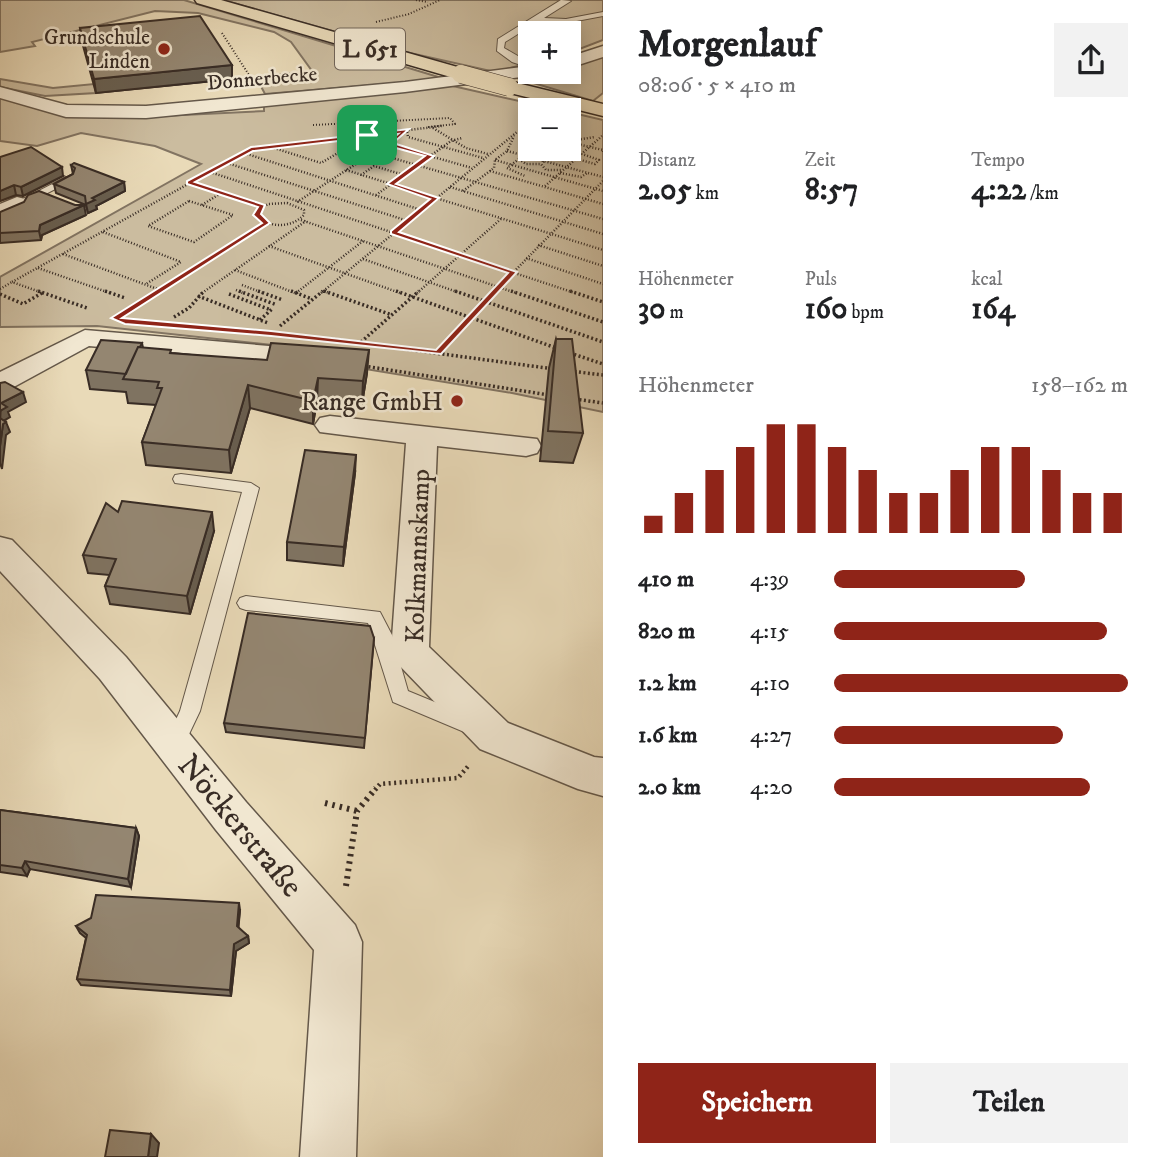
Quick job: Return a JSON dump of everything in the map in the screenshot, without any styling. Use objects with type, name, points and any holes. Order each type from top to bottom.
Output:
[{"type":"main road","name":"L 651","points":[[203,0],[461,74],[603,110]]},
{"type":"street","points":[[581,59],[603,51]]},
{"type":"street","name":"Donnerbecke","points":[[0,92],[57,109],[95,113],[146,112],[266,101],[518,70]]},
{"type":"street","points":[[0,383],[85,338],[313,348]]},
{"type":"street","name":"Kolkmannskamp","points":[[330,425],[526,446]]},
{"type":"street","name":"Kolkmannskamp","points":[[422,435],[411,652],[494,736],[603,778]]},
{"type":"street","name":"Nöckerstraße","points":[[0,549],[113,668],[174,746],[338,942]]},
{"type":"street","points":[[328,1157],[338,942]]},
{"type":"lane","name":"Donnerbecke","points":[[536,20],[567,1],[565,0]]},
{"type":"lane","points":[[536,20],[566,22],[603,14]]},
{"type":"lane","name":"Donnerbecke","points":[[518,31],[501,41],[500,49],[518,62]]},
{"type":"lane","points":[[9,208],[70,179]]},
{"type":"lane","points":[[41,193],[61,202]]},
{"type":"lane","points":[[174,746],[190,711],[251,488],[181,479]]},
{"type":"lane","points":[[246,603],[374,617],[383,635],[400,696],[494,736]]},
{"type":"path","points":[[416,0],[440,0]]},
{"type":"path","points":[[379,27],[372,23],[408,14],[428,2]]},
{"type":"path","points":[[218,26],[266,101]]},
{"type":"path","points":[[230,63],[240,62]]},
{"type":"path","points":[[42,293],[23,304],[0,291],[251,149],[456,124]]},
{"type":"path","points":[[433,128],[452,141],[489,154]]},
{"type":"path","points":[[293,204],[407,131]]},
{"type":"path","points":[[407,131],[408,137],[484,158]]},
{"type":"path","points":[[197,296],[279,327],[516,132],[507,151],[495,160],[492,169],[463,191]]},
{"type":"path","points":[[270,147],[321,163],[367,135]]},
{"type":"path","points":[[581,138],[603,136],[581,155]]},
{"type":"path","points":[[375,195],[452,141],[462,138]]},
{"type":"path","points":[[387,143],[472,168]]},
{"type":"path","points":[[594,143],[603,146]]},
{"type":"path","points":[[581,144],[603,150],[603,153]]},
{"type":"path","points":[[507,151],[518,154]]},
{"type":"path","points":[[243,153],[421,210]]},
{"type":"path","points":[[581,155],[599,160],[595,164],[581,160]]},
{"type":"path","points":[[388,156],[603,219]]},
{"type":"path","points":[[495,160],[603,191]]},
{"type":"path","points":[[518,160],[507,168],[525,176]]},
{"type":"path","points":[[438,352],[603,179],[554,163],[526,164],[522,161]]},
{"type":"path","points":[[539,161],[546,170],[581,177],[587,173]]},
{"type":"path","points":[[544,187],[574,161]]},
{"type":"path","points":[[226,162],[408,221]]},
{"type":"path","points":[[520,180],[542,162]]},
{"type":"path","points":[[478,163],[520,180],[603,204]]},
{"type":"path","points":[[554,163],[560,171]]},
{"type":"path","points":[[360,175],[374,166],[404,175]]},
{"type":"path","points":[[345,170],[603,250]]},
{"type":"path","points":[[209,172],[603,302]]},
{"type":"path","points":[[170,319],[189,308],[197,296],[303,220],[304,210],[293,204],[280,202],[262,206],[189,183]]},
{"type":"path","points":[[449,187],[603,234]]},
{"type":"path","points":[[202,205],[233,215],[194,242],[148,226],[189,201],[202,205],[221,193]]},
{"type":"path","points":[[262,206],[257,215],[266,223],[281,225],[303,220],[603,322]]},
{"type":"path","points":[[360,342],[502,218]]},
{"type":"path","points":[[85,338],[266,223]]},
{"type":"path","points":[[103,231],[181,262],[146,284]]},
{"type":"path","points":[[260,320],[363,241]]},
{"type":"path","points":[[270,246],[603,365]]},
{"type":"path","points":[[538,246],[603,266]]},
{"type":"path","points":[[63,254],[160,290]]},
{"type":"path","points":[[526,258],[603,284]]},
{"type":"path","points":[[362,259],[603,341]]},
{"type":"path","points":[[37,268],[125,298]]},
{"type":"path","points":[[234,270],[313,299]]},
{"type":"path","points":[[12,282],[116,318]]},
{"type":"path","points":[[242,285],[283,300]]},
{"type":"path","points":[[236,290],[277,305]]},
{"type":"path","points":[[324,290],[392,315]]},
{"type":"path","points":[[229,294],[271,310]]},
{"type":"path","points":[[313,348],[360,342],[603,375]]},
{"type":"path","points":[[313,348],[603,403]]},
{"type":"path","points":[[338,942],[356,811],[380,784],[458,778],[494,736]]},
{"type":"path","points":[[325,803],[356,811]]},
{"type":"shaded area","points":[[0,0],[184,0],[445,79],[265,94],[256,77],[312,71],[291,42],[274,32],[198,13],[155,11],[32,42],[35,46],[0,52]]},
{"type":"shaded area","points":[[223,0],[603,0],[603,40],[581,48],[581,21],[518,21],[518,66],[495,72],[410,53]]},
{"type":"shaded area","points":[[603,55],[603,93],[593,101],[537,84],[581,84],[581,62]]},
{"type":"shaded area","points":[[0,79],[53,88],[94,84],[96,93],[45,96],[0,87]]},
{"type":"shaded area","points":[[444,84],[518,101],[518,161],[581,161],[581,115],[603,120],[603,412],[512,393],[365,369],[365,355],[97,326],[0,327],[0,277],[201,164],[155,146],[81,133],[37,146],[0,141],[0,96],[141,117],[264,111],[264,105]]},
{"type":"building","points":[[200,16],[232,65],[94,79],[80,28]]},
{"type":"building","points":[[31,147],[62,167],[21,187],[14,185],[0,191],[0,157]]},
{"type":"building","points":[[74,163],[124,182],[92,198],[95,200],[86,204],[85,196],[54,184],[73,174],[75,168],[71,165]]},
{"type":"building","points":[[39,191],[75,205],[84,205],[40,225],[39,231],[0,233],[0,212],[24,202],[28,195]]},
{"type":"building","points":[[556,339],[572,339],[583,433],[548,431]]},
{"type":"building","points":[[101,340],[142,343],[126,374],[86,370]]},
{"type":"building","points":[[271,343],[369,350],[363,381],[318,378],[313,401],[248,385],[229,450],[142,442],[162,388],[157,388],[159,382],[123,379],[138,347],[171,350],[170,353],[267,360]]},
{"type":"building","points":[[5,382],[23,392],[1,403],[7,407],[0,411],[0,383]]},
{"type":"building","points":[[0,418],[6,422],[3,424],[0,446]]},
{"type":"building","points":[[305,450],[356,455],[344,547],[287,542]]},
{"type":"building","points":[[122,501],[212,512],[187,596],[105,586],[116,559],[83,555],[106,503],[118,512]]},
{"type":"building","points":[[248,613],[370,626],[374,638],[365,738],[224,723]]},
{"type":"building","points":[[0,810],[136,828],[128,879],[25,861],[22,868],[0,865]]},
{"type":"building","points":[[96,895],[239,903],[237,926],[248,936],[234,944],[230,990],[77,979],[87,935],[76,926],[91,918]]},
{"type":"building","points":[[110,1130],[151,1134],[148,1157],[105,1157]]},
{"type":"place","name":"Grundschule Linden","points":[[164,49]]},
{"type":"place","name":"Range GmbH","points":[[457,401]]},
{"type":"route","points":[[407,131],[387,143],[430,156],[390,184],[435,198],[393,233],[513,272],[438,352],[271,333],[125,322],[116,318],[266,223],[257,215],[262,206],[189,183],[251,149],[367,135],[407,131]]}]
